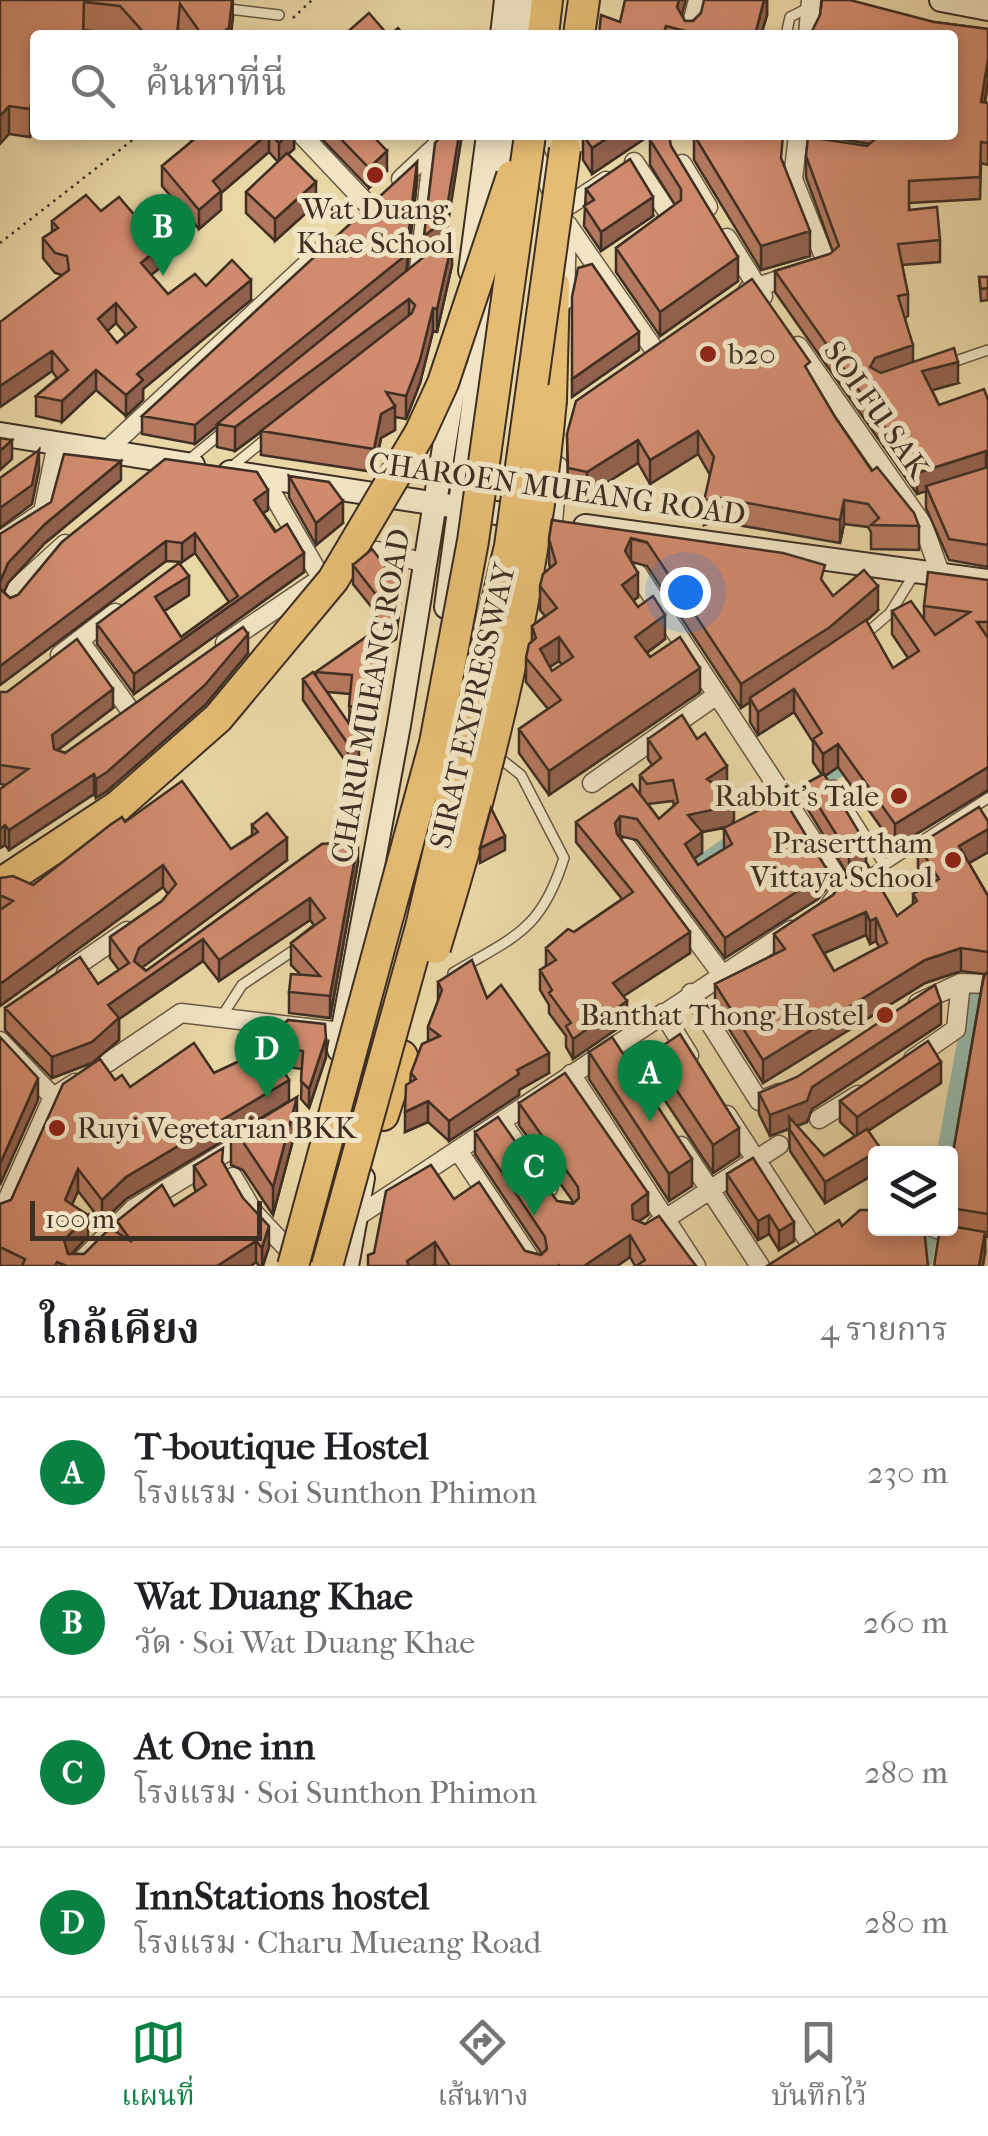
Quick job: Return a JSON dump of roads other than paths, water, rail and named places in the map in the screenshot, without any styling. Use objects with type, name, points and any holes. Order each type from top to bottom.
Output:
[{"type":"highway","points":[[544,30],[547,0]]},
{"type":"highway","points":[[580,30],[584,0]]},
{"type":"highway","points":[[0,884],[118,806],[218,718],[333,580],[420,433],[444,383],[525,140]]},
{"type":"highway","name":"SIRAT EXPRESSWAY","points":[[293,1266],[435,743],[473,541],[518,246],[527,140]]},
{"type":"highway","name":"SIRAT EXPRESSWAY","points":[[327,1266],[426,909],[510,546],[559,225],[566,140]]},
{"type":"highway","points":[[364,1171],[467,846],[518,641],[536,544],[552,400],[559,225]]},
{"type":"main road","points":[[503,30],[506,0]]},
{"type":"main road","points":[[523,30],[526,0]]},
{"type":"main road","points":[[941,0],[983,6]]},
{"type":"main road","name":"CHARU MUEANG ROAD","points":[[305,1266],[342,1032],[365,851],[426,563],[469,234],[487,140]]},
{"type":"main road","name":"CHARU MUEANG ROAD","points":[[347,1266],[440,710],[461,508],[508,140]]},
{"type":"main road","name":"CHAROEN MUEANG ROAD","points":[[0,434],[106,451],[167,466],[227,471],[554,522],[988,581]]},
{"type":"street","points":[[690,30],[698,0]]},
{"type":"street","points":[[808,30],[811,3]]},
{"type":"street","points":[[305,140],[356,220]]},
{"type":"street","points":[[106,451],[442,140]]},
{"type":"street","points":[[529,140],[559,225],[570,415],[554,522]]},
{"type":"street","points":[[739,297],[755,285],[827,264],[793,180],[797,142]]},
{"type":"street","points":[[559,225],[640,157],[670,215],[670,220],[640,240]]},
{"type":"street","points":[[682,164],[778,317]]},
{"type":"street","points":[[559,225],[604,265],[650,360],[674,344]]},
{"type":"street","name":"SOI FU SAK","points":[[789,333],[918,502],[932,543],[928,572]]},
{"type":"street","points":[[26,462],[50,442]]},
{"type":"street","points":[[0,541],[43,512],[50,442]]},
{"type":"street","points":[[263,477],[320,576]]},
{"type":"street","points":[[10,606],[12,592],[78,533]]},
{"type":"street","points":[[209,654],[320,576],[377,551],[426,563]]},
{"type":"street","points":[[358,1216],[571,1074],[620,1053],[663,1013],[826,908],[839,892],[836,876],[777,787],[742,717],[718,695],[637,573]]},
{"type":"street","points":[[38,672],[126,606]]},
{"type":"street","points":[[78,640],[123,715],[146,699]]},
{"type":"street","points":[[592,783],[718,695]]},
{"type":"street","points":[[627,846],[721,973]]},
{"type":"street","points":[[46,987],[139,923]]},
{"type":"street","points":[[896,1017],[974,983]]},
{"type":"street","points":[[899,1068],[956,1029],[974,983]]},
{"type":"street","points":[[691,993],[759,1101],[773,1098],[798,1081]]},
{"type":"street","points":[[663,1013],[810,1244]]},
{"type":"street","points":[[0,1216],[53,1097],[176,1014],[342,1032]]},
{"type":"street","points":[[0,1041],[53,1097]]},
{"type":"street","points":[[571,1074],[696,1266]]},
{"type":"street","points":[[819,1119],[867,1088]]},
{"type":"street","points":[[502,1123],[556,1200]]},
{"type":"street","points":[[667,1125],[760,1266]]},
{"type":"street","points":[[76,1266],[133,1208],[266,1128]]},
{"type":"street","points":[[643,1233],[780,1145]]},
{"type":"street","points":[[459,1152],[536,1266]]},
{"type":"street","points":[[233,1176],[254,1212],[305,1266]]},
{"type":"lane","points":[[787,30],[790,18],[811,3]]},
{"type":"lane","points":[[210,6],[282,19]]},
{"type":"lane","points":[[414,276],[428,153]]},
{"type":"lane","points":[[398,289],[430,264]]},
{"type":"lane","points":[[942,366],[988,350]]},
{"type":"lane","points":[[167,466],[230,426]]},
{"type":"lane","points":[[227,471],[273,434]]},
{"type":"lane","points":[[850,645],[890,613],[928,572]]},
{"type":"lane","points":[[453,972],[526,929],[547,905],[564,858],[522,775],[462,728]]},
{"type":"lane","points":[[834,785],[885,866]]},
{"type":"lane","points":[[839,892],[988,798]]},
{"type":"lane","points":[[222,1016],[242,985],[300,945]]},
{"type":"lane","points":[[938,1236],[957,1240]]},
{"type":"waterway","points":[[780,809],[856,758]]},
{"type":"waterway","points":[[691,870],[740,836]]},
{"type":"waterway","points":[[945,1146],[977,975]]},
{"type":"waterway","points":[[924,1266],[930,1236]]},
{"type":"place","name":"Wat Duang Khae School","points":[[375,175]]},
{"type":"place","name":"Wat Duang Khae","points":[[163,276]]},
{"type":"place","name":"b20","points":[[708,354]]},
{"type":"place","name":"Rabbit's Tale","points":[[899,796]]},
{"type":"place","name":"Praserttham Vittaya School","points":[[953,860]]},
{"type":"place","name":"Banthat Thong Hostel","points":[[885,1015]]},
{"type":"place","name":"InnStations hostel","points":[[267,1098]]},
{"type":"place","name":"T-boutique Hostel","points":[[650,1122]]},
{"type":"place","name":"Ruyi Vegetarian BKK","points":[[57,1128]]},
{"type":"place","name":"At One inn","points":[[534,1216]]}]
